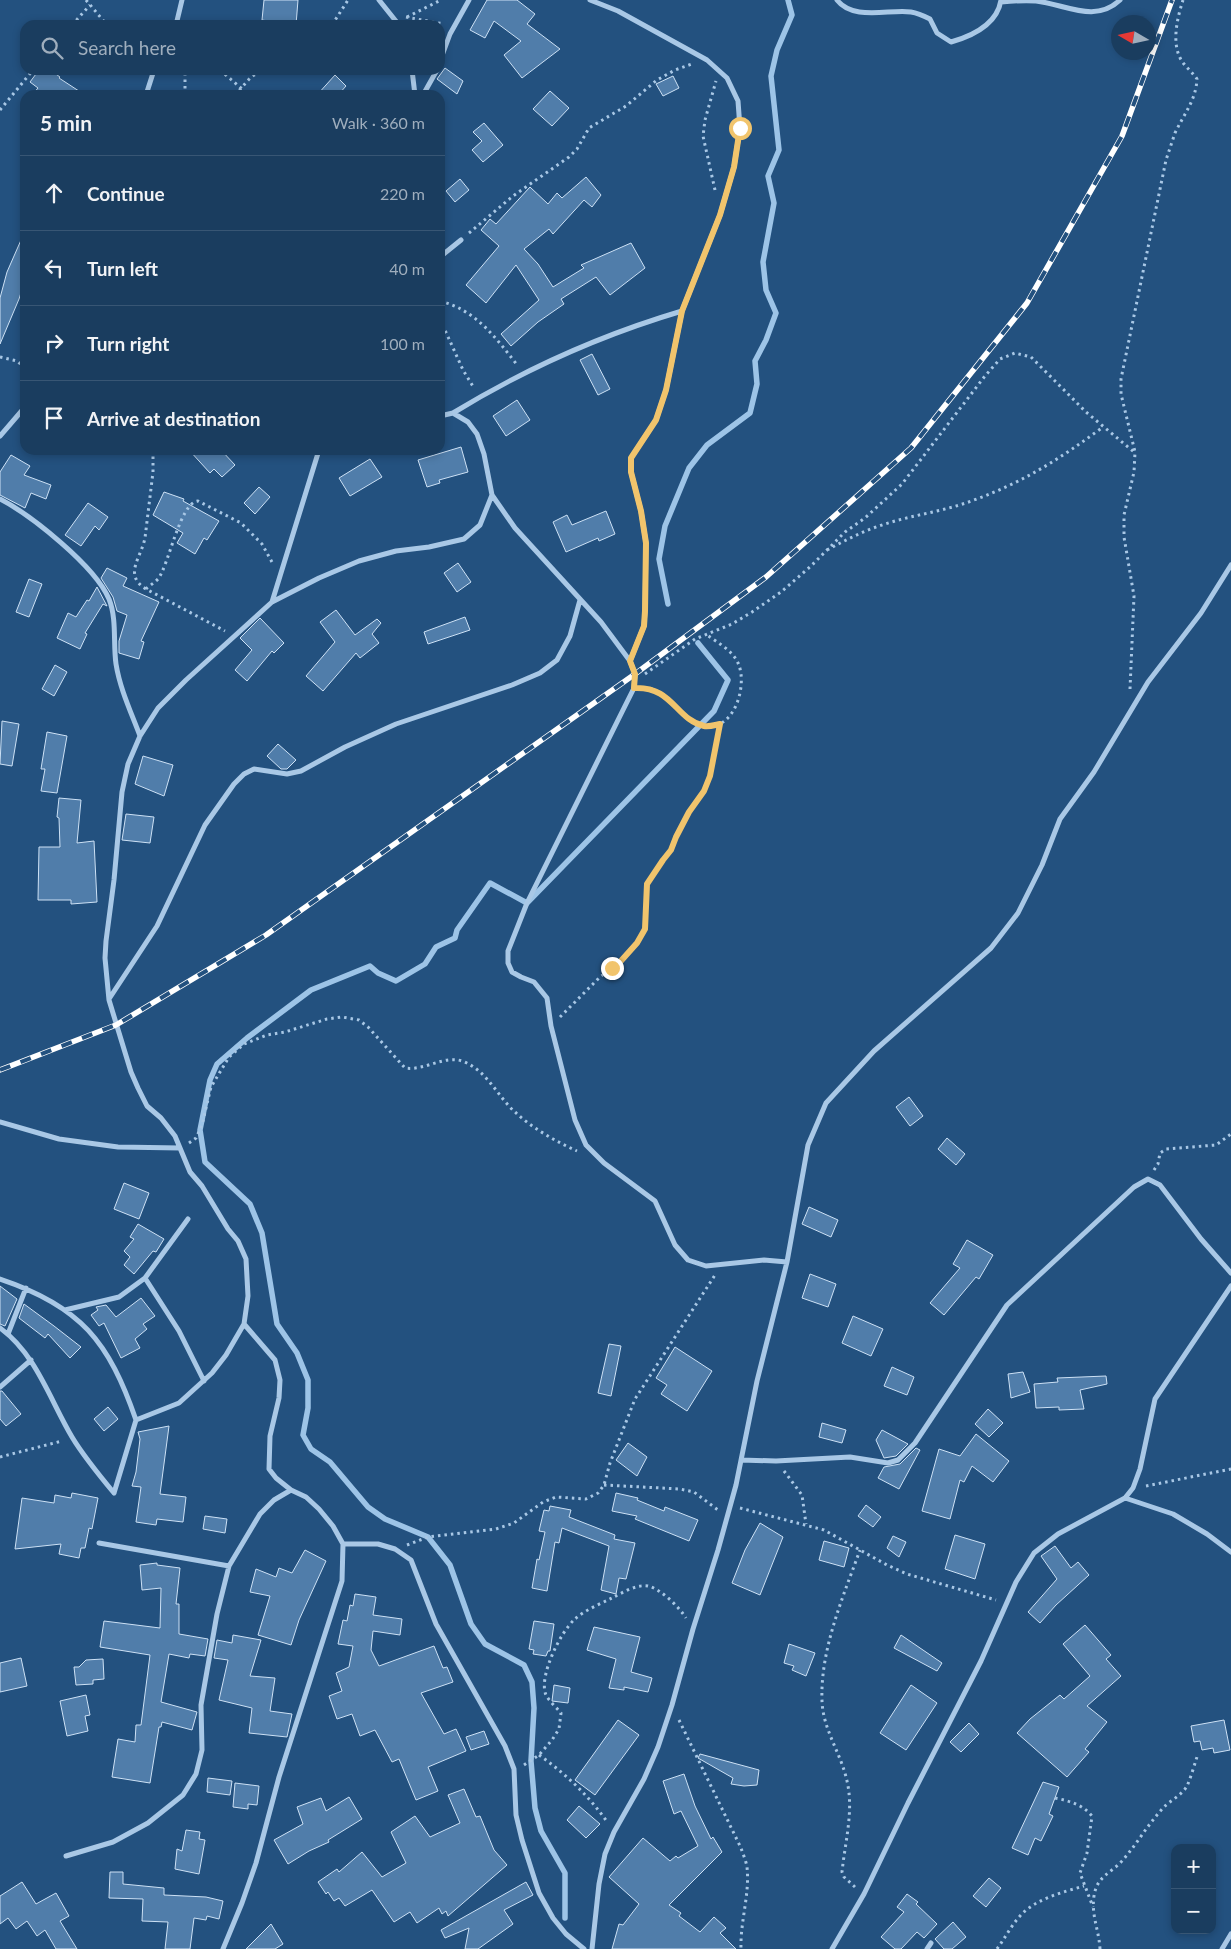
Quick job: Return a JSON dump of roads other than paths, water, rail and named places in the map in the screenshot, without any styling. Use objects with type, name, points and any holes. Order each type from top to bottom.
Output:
[{"type":"street","points":[[177,20],[182,0]]},
{"type":"street","points":[[379,0],[396,20]]},
{"type":"street","points":[[445,49],[469,0]]},
{"type":"street","points":[[590,0],[618,11],[707,60],[727,78],[738,101],[740,128],[734,167],[720,215],[682,311],[666,390],[656,420],[631,458],[631,472],[641,511],[646,543],[644,626],[630,661]]},
{"type":"street","points":[[838,0],[843,7],[861,12],[912,12],[930,19],[937,33],[951,42],[969,37],[988,24],[996,13],[1001,1],[1037,1],[1095,13],[1110,8],[1120,0]]},
{"type":"street","points":[[148,90],[152,75]]},
{"type":"street","points":[[412,75],[414,90]]},
{"type":"street","points":[[426,90],[434,75]]},
{"type":"street","points":[[445,253],[461,240]]},
{"type":"street","points":[[445,415],[453,413],[480,397],[571,351],[607,336],[682,311]]},
{"type":"street","points":[[0,436],[20,413]]},
{"type":"street","points":[[453,413],[468,422],[477,434],[484,454],[492,495],[514,528],[601,622],[630,661],[635,674],[634,688],[527,903],[508,951],[508,963],[512,972],[534,982],[547,998],[551,1026],[575,1120],[586,1145],[604,1163],[655,1201],[675,1245],[688,1260],[706,1266],[721,1266],[764,1260],[787,1262]]},
{"type":"street","points":[[272,602],[317,455]]},
{"type":"street","points":[[136,1420],[179,1403],[220,1364],[244,1324],[248,1296],[246,1258],[238,1241],[228,1229],[202,1186],[190,1172],[175,1136],[161,1118],[148,1106],[138,1088],[131,1072],[109,1000],[104,958],[114,880],[122,792],[128,764],[140,736],[158,708],[234,635],[272,602],[319,578],[359,561],[396,551],[428,548],[464,540],[480,525],[492,495]]},
{"type":"street","points":[[0,498],[40,525],[66,546],[95,578],[109,599],[113,618],[119,680],[140,736]]},
{"type":"street","points":[[592,1949],[599,1884],[605,1854],[614,1832],[644,1778],[658,1747],[727,1516],[741,1460],[757,1381],[787,1262],[808,1145],[826,1103],[874,1051],[991,948],[1018,913],[1042,865],[1060,819],[1094,772],[1148,682],[1201,613],[1231,565]]},
{"type":"street","points":[[109,1000],[157,926],[170,894],[205,825],[234,784],[244,774],[254,769],[287,774],[301,771],[345,747],[396,724],[512,685],[540,673],[558,660],[570,636],[580,600]]},
{"type":"street","points":[[0,1122],[59,1139],[118,1147],[180,1148]]},
{"type":"street","points":[[741,1460],[776,1461],[833,1456],[850,1456],[888,1463],[898,1460],[915,1443],[1007,1304],[1134,1188],[1148,1179],[1160,1185],[1201,1239],[1231,1273]]},
{"type":"street","points":[[66,1310],[119,1296],[145,1278],[188,1219]]},
{"type":"street","points":[[145,1278],[179,1331],[204,1381]]},
{"type":"street","points":[[0,1279],[26,1288],[66,1310],[91,1332],[113,1363],[136,1420],[114,1493],[73,1438],[31,1360],[8,1334],[0,1328]]},
{"type":"street","points":[[832,1949],[864,1894],[908,1803],[981,1662],[1016,1582],[1034,1553],[1058,1534],[1125,1498],[1133,1488],[1140,1469],[1155,1399],[1231,1286]]},
{"type":"street","points":[[8,1334],[26,1288]]},
{"type":"street","points":[[223,1949],[256,1863],[279,1777],[342,1581],[343,1544],[333,1526],[306,1497],[291,1490],[276,1478],[269,1469],[270,1436],[279,1398],[280,1380],[275,1360],[244,1324]]},
{"type":"street","points":[[0,1387],[31,1360]]},
{"type":"street","points":[[66,1856],[113,1842],[148,1823],[183,1795],[196,1774],[202,1750],[202,1705],[217,1614],[229,1566],[260,1514],[274,1500],[291,1490]]},
{"type":"street","points":[[1125,1498],[1174,1514],[1207,1534],[1231,1552]]},
{"type":"street","points":[[99,1543],[229,1566]]},
{"type":"street","points":[[343,1544],[378,1544],[395,1549],[411,1560],[436,1624],[506,1746],[514,1769],[516,1815],[539,1893],[553,1918],[566,1934],[584,1949]]},
{"type":"street","points":[[1222,1949],[1231,1934]]},
{"type":"street","points":[[927,1949],[931,1943]]},
{"type":"waterway","points":[[668,604],[659,559],[665,526],[689,468],[707,445],[750,413],[757,384],[755,361],[766,340],[776,313],[766,290],[763,262],[774,203],[768,176],[779,150],[771,76],[777,50],[792,15],[788,0]]},
{"type":"waterway","points":[[565,1918],[565,1873],[541,1831],[535,1808],[531,1761],[534,1708],[532,1682],[524,1665],[485,1644],[471,1624],[450,1565],[428,1537],[385,1519],[368,1507],[330,1462],[311,1449],[303,1435],[308,1408],[308,1380],[297,1353],[277,1324],[262,1233],[250,1204],[205,1162],[200,1130],[210,1080],[217,1064],[247,1038],[311,990],[370,966],[378,973],[396,981],[425,964],[436,947],[455,938],[457,930],[490,883],[527,903],[714,711],[728,680],[698,643]]},
{"type":"railway","points":[[0,1070],[116,1025],[266,935],[635,674],[766,577],[911,448],[1027,303],[1122,136],[1172,0]]}]
